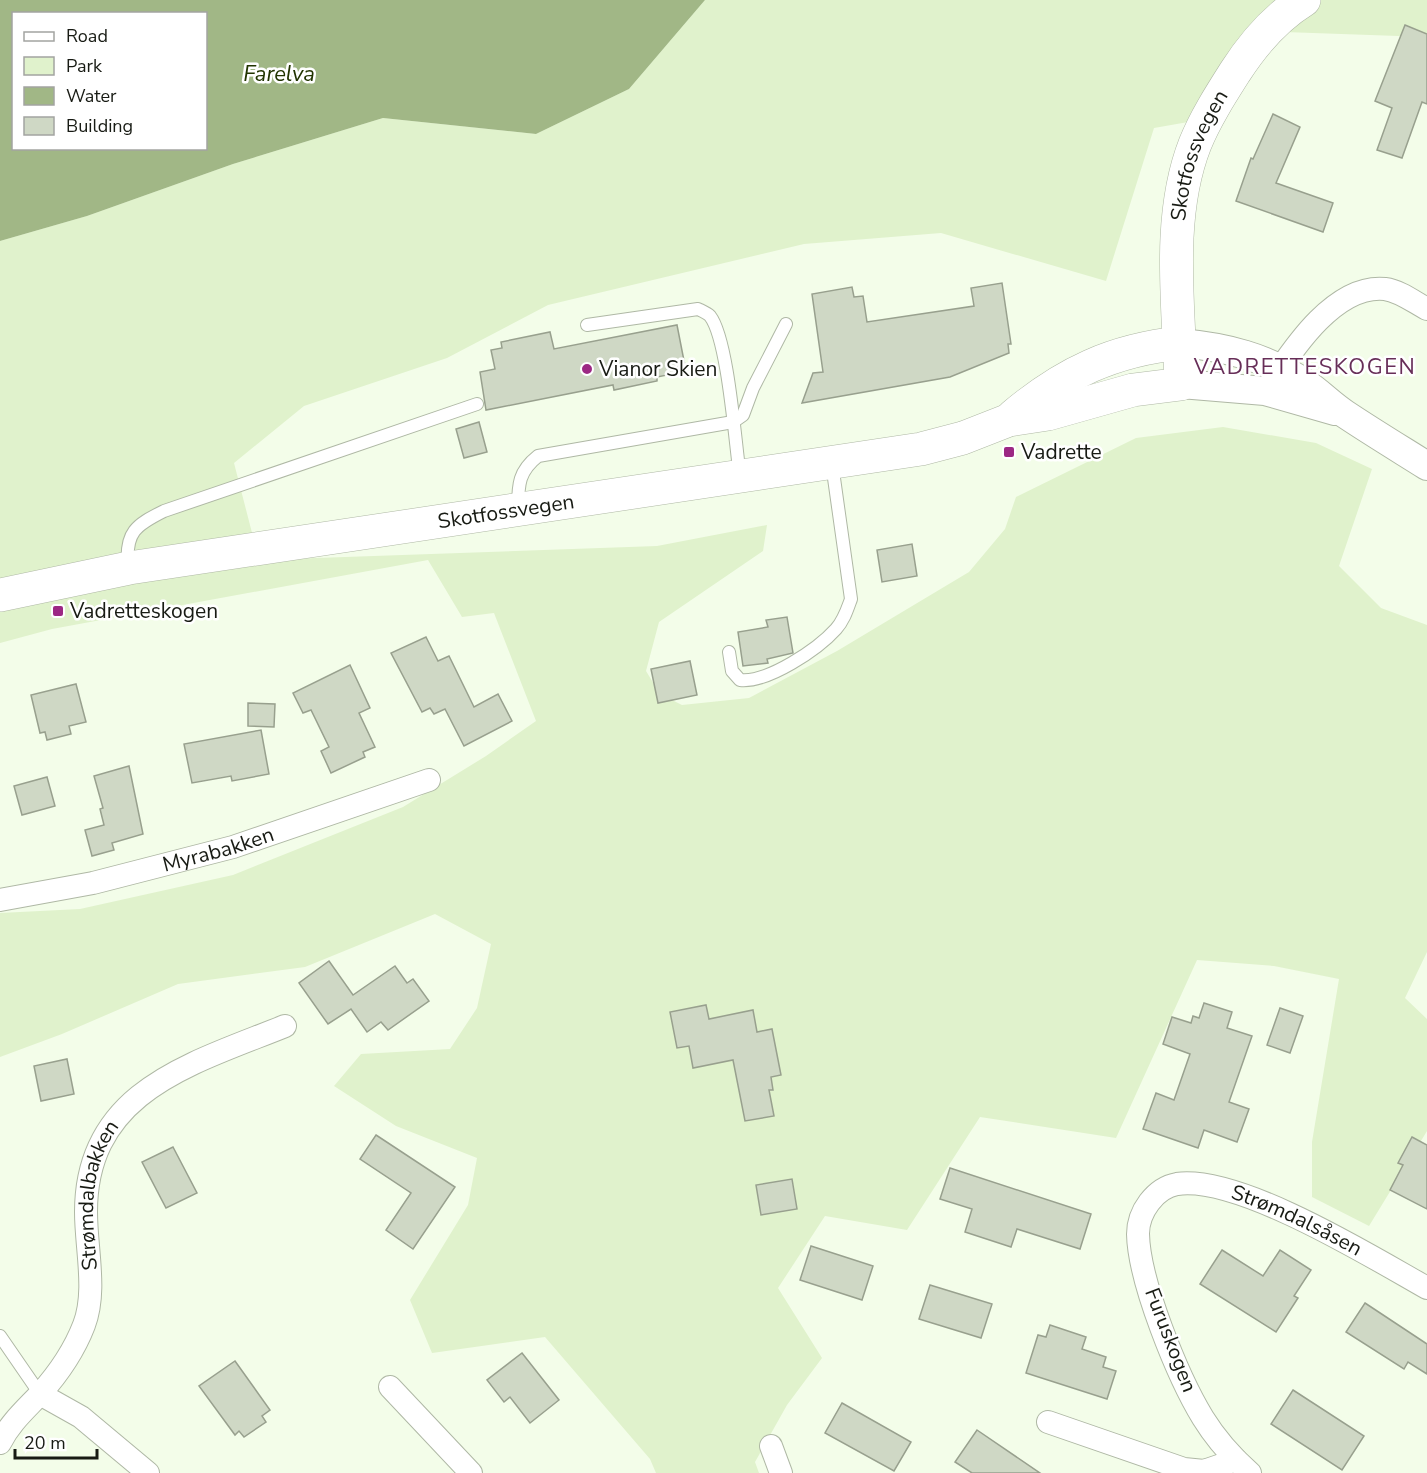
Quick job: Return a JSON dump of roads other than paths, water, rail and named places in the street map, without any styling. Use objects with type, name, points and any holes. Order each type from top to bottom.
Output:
[{"type":"main road","name":"Skotfossvegen","points":[[0,595],[129,568],[921,449],[963,438],[1009,420],[1048,414],[1133,390],[1181,384],[1178,230],[1185,177],[1195,144],[1250,50],[1271,26],[1304,0]]},
{"type":"main road","name":"Skotfossvegen","points":[[1009,420],[1038,395],[1110,357],[1142,347],[1180,343]]},
{"type":"street","points":[[1272,379],[1300,338],[1317,321],[1358,295],[1386,289],[1401,294],[1427,309]]},
{"type":"street","points":[[1180,343],[1235,351],[1258,358],[1272,379]]},
{"type":"street","points":[[1181,384],[1272,379],[1307,384],[1343,413],[1427,466]]},
{"type":"street","name":"Myrabakken","points":[[1,894],[93,883],[223,850],[429,780]]},
{"type":"street","name":"Strømdalbakken","points":[[0,1443],[15,1419],[62,1367],[84,1324],[89,1292],[86,1231],[88,1173],[105,1132],[123,1110],[162,1080],[193,1063],[285,1026]]},
{"type":"street","name":"Strømdalsåsen","points":[[1157,1193],[1175,1184],[1194,1184],[1223,1189],[1277,1209],[1341,1239],[1427,1288]]},
{"type":"street","name":"Furuskogen","points":[[1157,1193],[1141,1216],[1138,1233],[1151,1293],[1176,1361],[1198,1408],[1216,1437],[1243,1467]]},
{"type":"street","points":[[390,1387],[471,1473]]},
{"type":"street","points":[[40,1394],[81,1417],[148,1473]]},
{"type":"street","points":[[1048,1422],[1184,1469],[1204,1471],[1243,1467]]},
{"type":"street","points":[[771,1446],[782,1473]]},
{"type":"lane","points":[[587,325],[698,309],[709,315],[717,329],[723,351],[740,476]]},
{"type":"lane","points":[[518,510],[520,474],[525,466],[538,456],[733,422],[743,415],[753,388],[786,324]]},
{"type":"lane","points":[[129,568],[127,550],[133,531],[146,520],[164,511],[477,404]]},
{"type":"lane","points":[[729,652],[732,671],[740,680],[761,678],[789,664],[823,641],[837,628],[846,614],[850,599],[832,462]]},
{"type":"lane","points":[[0,1336],[40,1394]]},
{"type":"water","name":"Farelva","points":[[0,0],[705,0],[629,89],[536,134],[383,118],[233,164],[87,216],[0,241]]},
{"type":"place","name":"Vianor Skien","points":[[587,369]]},
{"type":"place","name":"Vadrette","points":[[1009,452]]},
{"type":"place","name":"Vadretteskogen","points":[[58,611]]},
{"type":"district","name":"VADRETTESKOGEN","points":[[1305,366]]}]
